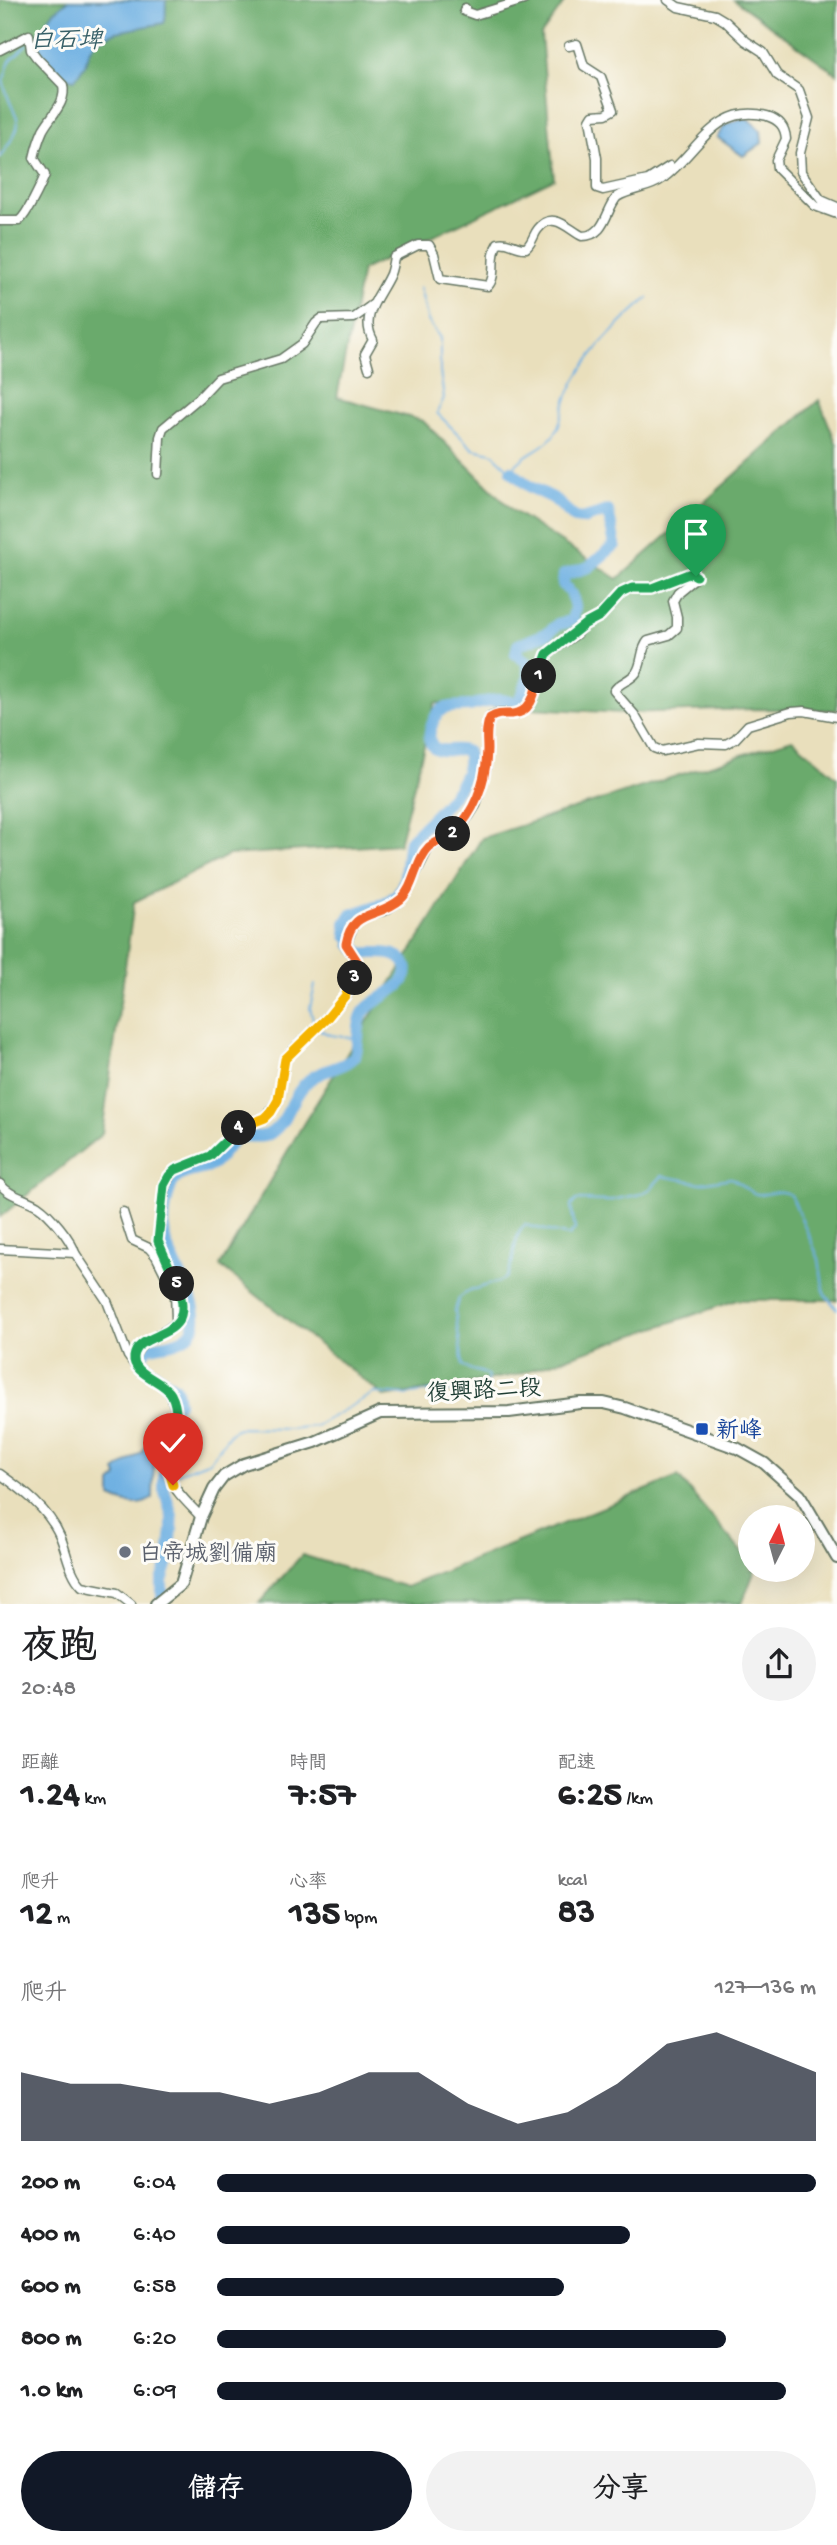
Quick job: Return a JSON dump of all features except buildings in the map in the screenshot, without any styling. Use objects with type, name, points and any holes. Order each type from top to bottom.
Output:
[{"type":"main road","name":"復興路二段","points":[[156,1604],[181,1584],[201,1517],[214,1489],[224,1476],[244,1464],[315,1442],[380,1413],[509,1412],[580,1403],[604,1403],[625,1408],[737,1448],[764,1463],[800,1495],[837,1558]]},
{"type":"street","points":[[465,8],[467,14],[475,15],[524,0]]},
{"type":"street","points":[[668,0],[678,7],[715,15],[763,52],[777,75],[799,90],[809,118],[800,153],[801,172],[821,200],[837,207]]},
{"type":"street","points":[[0,50],[29,36],[31,50],[63,85],[64,96],[38,143],[34,158],[45,175],[25,216],[19,221],[0,221]]},
{"type":"street","points":[[569,46],[577,44],[584,66],[601,77],[613,110],[606,114],[593,115],[590,120],[597,158],[596,185],[600,190],[648,180],[663,172],[689,147],[699,142]]},
{"type":"street","points":[[369,369],[365,354],[373,340],[369,324],[372,305],[390,275],[394,257],[418,245],[429,245],[434,254],[438,276],[443,281],[488,286],[493,281],[493,254],[498,243],[526,248],[540,226],[553,220],[563,223],[582,236],[594,234],[605,222],[617,197],[664,178],[724,120],[740,113],[776,119],[781,123],[786,139],[776,160],[777,168],[799,187],[815,206],[837,214]]},
{"type":"street","points":[[158,474],[163,428],[218,378],[281,359],[302,344],[321,319],[354,318],[372,305]]},
{"type":"street","points":[[136,1366],[134,1355],[143,1343],[176,1325],[180,1318],[180,1293],[158,1241],[163,1194],[169,1176],[183,1165],[210,1156],[240,1128],[265,1118],[271,1112],[280,1093],[285,1059],[328,1017],[355,980],[357,961],[346,944],[355,922],[366,915],[384,911],[405,895],[429,847],[454,834],[469,816],[476,805],[486,768],[490,718],[501,713],[518,713],[527,708],[533,698],[543,664],[552,650],[575,635],[585,624],[595,620],[627,589],[652,588],[694,573],[695,578],[674,597],[677,628],[669,635],[648,641],[638,670],[614,691],[634,714],[654,748],[662,751],[699,743],[726,744],[748,725],[796,711],[837,717]]},
{"type":"street","points":[[0,1184],[6,1191],[41,1208],[70,1243],[107,1301],[128,1356],[136,1366],[171,1394],[176,1424],[169,1473],[173,1485],[201,1517]]},
{"type":"street","points":[[122,1212],[134,1243],[153,1251],[175,1294],[176,1325]]},
{"type":"street","points":[[0,1249],[75,1253]]},
{"type":"street","points":[[0,1474],[34,1500],[54,1524],[72,1572],[82,1586],[117,1593],[131,1604]]},
{"type":"green space","points":[[0,0],[566,0],[541,35],[554,179],[362,270],[337,397],[423,421],[512,510],[618,579],[819,400],[837,445],[837,710],[756,709],[623,713],[435,703],[399,844],[229,855],[134,902],[102,1134],[0,1217]]},
{"type":"green space","points":[[734,0],[837,0],[837,74]]},
{"type":"green space","points":[[792,739],[837,777],[837,1300],[737,1300],[516,1375],[385,1397],[220,1266],[305,1121],[482,838]]},
{"type":"green space","points":[[678,1477],[738,1548],[738,1582],[750,1582],[742,1603],[259,1603],[302,1555],[406,1587]]},
{"type":"water","name":"白石埤","points":[[69,0],[166,0],[164,23],[116,32],[96,41],[75,79],[69,78],[57,71],[35,45],[34,40],[53,13]]},
{"type":"water","points":[[743,118],[750,120],[761,131],[762,143],[743,156],[717,137],[725,125]]},
{"type":"water","points":[[161,1420],[160,1437],[154,1453],[153,1498],[133,1504],[111,1497],[111,1483],[118,1477],[115,1471],[141,1453]]},
{"type":"waterway","points":[[0,157],[18,125],[3,81],[10,61],[27,44]]},
{"type":"waterway","points":[[420,288],[428,321],[440,338],[440,372],[444,398],[437,413],[473,449],[492,453],[511,471],[522,459],[553,436],[568,395],[583,367],[613,331],[648,298]]},
{"type":"waterway","points":[[511,471],[530,487],[553,498],[575,518],[582,519],[608,511],[615,545],[589,567],[564,575],[563,584],[567,589]]},
{"type":"waterway","points":[[529,672],[527,662],[516,654],[518,645],[548,633],[558,624],[573,618],[575,607],[572,595]]},
{"type":"waterway","points":[[347,936],[346,923],[351,915],[389,901],[401,889],[411,839],[439,811],[465,775],[467,752],[439,750],[431,744],[430,730],[437,714],[445,708],[493,700],[517,702],[528,679]]},
{"type":"waterway","points":[[178,1403],[176,1389],[143,1365],[141,1357],[147,1348],[178,1341],[187,1336],[194,1327],[193,1303],[165,1239],[165,1212],[171,1186],[179,1176],[212,1165],[236,1138],[268,1135],[283,1121],[298,1092],[309,1080],[345,1064],[355,1056],[363,1013],[403,981],[406,966],[402,959],[396,956],[386,953],[361,953],[351,944]]},
{"type":"waterway","points":[[314,1023],[310,1008],[315,985]]},
{"type":"waterway","points":[[320,1030],[330,1035],[359,1039]]},
{"type":"waterway","points":[[175,1474],[210,1461],[231,1432],[238,1428],[290,1429],[316,1426],[374,1393],[405,1395],[433,1391],[481,1392],[488,1377],[463,1365],[455,1311],[459,1298],[470,1291],[506,1278],[512,1265],[518,1236],[525,1225],[569,1236],[575,1229],[571,1206],[576,1200],[607,1201],[641,1194],[662,1176],[701,1183],[731,1178],[757,1194],[782,1192],[791,1195],[819,1259],[824,1293],[837,1309]]},
{"type":"waterway","points":[[162,1604],[162,1581],[169,1559],[172,1529],[164,1476],[173,1415]]},
{"type":"place","name":"新峰","points":[[702,1429]]},
{"type":"place","name":"白帝城劉備廟","points":[[125,1552]]},
{"type":"route","points":[[173,1485],[168,1468],[176,1424],[174,1401],[169,1391],[141,1371],[134,1362],[134,1355],[143,1343],[169,1330],[180,1318],[180,1293],[158,1241],[164,1185],[169,1176],[183,1165],[210,1156],[234,1132],[265,1118],[271,1112],[278,1100],[285,1059],[328,1017],[355,980],[357,961],[346,944],[355,922],[366,915],[384,911],[405,895],[429,847],[454,834],[476,805],[486,768],[490,718],[501,713],[518,713],[527,708],[533,698],[547,654],[575,635],[585,624],[600,616],[621,593],[632,588],[652,588],[691,573],[696,576]]}]
